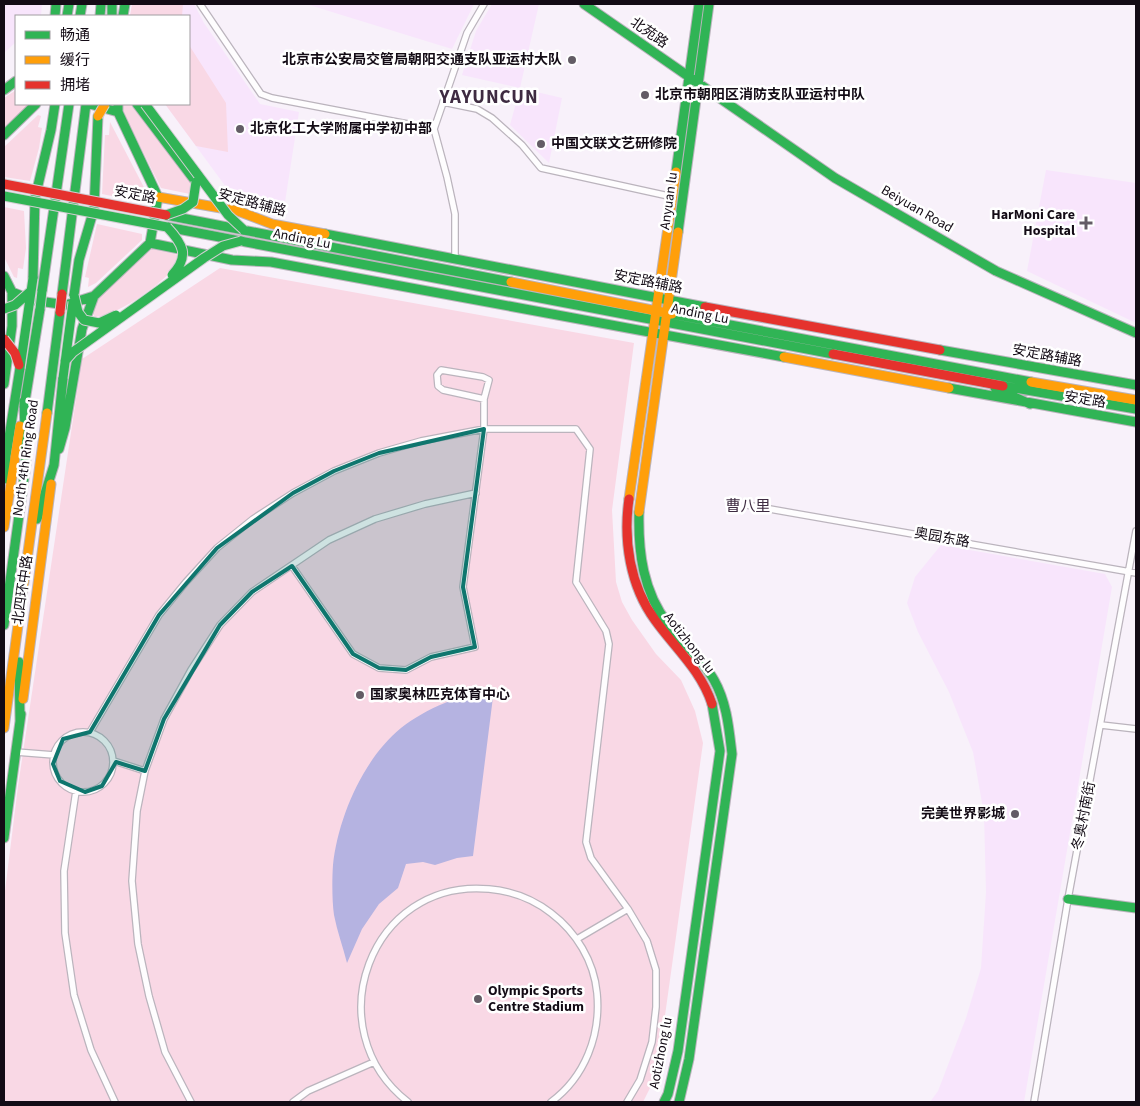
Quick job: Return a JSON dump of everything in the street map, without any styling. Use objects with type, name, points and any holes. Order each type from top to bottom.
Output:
[{"type":"main road","points":[[113,4],[113,15]]},
{"type":"main road","name":"北苑路","points":[[584,4],[699,85]]},
{"type":"main road","name":"Anyuan lu","points":[[655,315],[699,4]]},
{"type":"main road","name":"Anyuan lu","points":[[667,317],[709,4]]},
{"type":"main road","points":[[4,84],[15,76]]},
{"type":"main road","points":[[4,90],[15,82]]},
{"type":"main road","name":"Beiyuan Road","points":[[699,85],[834,178],[996,271],[1136,333]]},
{"type":"main road","points":[[4,135],[35,105]]},
{"type":"main road","points":[[8,498],[5,458],[33,278],[36,198],[52,130],[54,105]]},
{"type":"main road","name":"North 4th Ring Road","points":[[4,728],[88,105]]},
{"type":"main road","points":[[12,292],[32,300],[66,305],[94,296],[150,243],[158,197],[118,108],[96,105]]},
{"type":"main road","points":[[54,465],[65,361],[79,260],[94,209],[96,136],[100,105]]},
{"type":"main road","points":[[98,116],[104,105]]},
{"type":"main road","points":[[138,105],[196,182],[193,202],[183,209],[166,215]]},
{"type":"main road","points":[[146,105],[228,215],[244,230]]},
{"type":"main road","name":"North 4th Ring Road","points":[[4,527],[40,309],[68,108]]},
{"type":"main road","name":"安定路","points":[[4,184],[260,233]]},
{"type":"main road","name":"安定路","points":[[4,196],[258,244]]},
{"type":"main road","name":"安定路辅路","points":[[158,197],[238,211],[272,224],[740,314],[1136,386]]},
{"type":"main road","points":[[74,295],[78,312],[84,320],[100,323],[110,319],[161,286],[180,268],[184,259],[183,248],[177,237],[167,227]]},
{"type":"main road","name":"Anding Lu","points":[[260,233],[655,315]]},
{"type":"main road","points":[[65,361],[73,352],[204,258],[223,246],[241,241]]},
{"type":"main road","points":[[150,243],[232,260],[271,262],[1030,404]]},
{"type":"main road","name":"Anding Lu","points":[[258,244],[655,315],[761,331],[988,375],[1136,400]]},
{"type":"main road","points":[[4,276],[12,292],[12,326],[4,384]]},
{"type":"main road","points":[[4,309],[19,302],[31,291]]},
{"type":"main road","points":[[28,549],[65,428],[82,329],[94,296]]},
{"type":"main road","points":[[740,314],[761,331]]},
{"type":"main road","name":"Aotizhong lu","points":[[655,315],[628,504],[628,552],[638,593],[654,622],[689,662],[706,687],[717,717],[720,751],[678,1051],[668,1094],[664,1102]]},
{"type":"main road","name":"Anding Lu","points":[[667,317],[986,383],[1136,409]]},
{"type":"main road","name":"Aotizhong lu","points":[[667,317],[639,504],[640,560],[646,583],[655,604],[667,622],[692,649],[719,690],[727,717],[732,754],[689,1059],[678,1102]]},
{"type":"main road","points":[[4,339],[15,353],[20,368]]},
{"type":"main road","points":[[986,383],[1030,404]]},
{"type":"main road","points":[[4,625],[26,464],[24,401]]},
{"type":"main road","name":"安定路","points":[[1030,404],[1136,422]]},
{"type":"main road","name":"北四环中路","points":[[4,838],[54,465]]},
{"type":"main road","points":[[18,633],[20,721]]},
{"type":"main road","points":[[1068,899],[1136,908]]},
{"type":"street","points":[[200,4],[261,94],[272,98],[434,128]]},
{"type":"street","points":[[455,259],[455,214],[434,128],[467,33],[484,4]]},
{"type":"street","points":[[443,102],[476,109],[492,118],[522,146],[541,168],[672,197]]},
{"type":"street","points":[[292,566],[353,654],[379,668],[406,670],[431,657],[475,647],[463,587],[484,429],[484,399],[489,380],[483,377],[441,370],[437,375],[438,386],[443,390],[484,399]]},
{"type":"street","points":[[90,732],[159,615],[216,548],[253,519],[292,493],[334,471],[379,453],[421,441],[484,429],[576,429],[590,449],[576,582],[606,631],[609,644],[586,842],[591,858],[628,909],[647,941],[656,970],[656,1007],[652,1042],[640,1080],[627,1102]]},
{"type":"street","points":[[191,1102],[164,1052],[149,996],[138,944],[132,881],[137,811],[145,771],[164,720],[191,670],[220,625],[252,592],[329,540],[375,519],[425,504],[476,493]]},
{"type":"street","name":"奥园东路","points":[[748,505],[1133,573]]},
{"type":"street","name":"冬奥村南街","points":[[1034,1102],[1068,899],[1101,725],[1133,573],[1136,531]]},
{"type":"street","points":[[1101,725],[1136,729]]},
{"type":"street","points":[[81,731],[90,732],[100,736],[107,743],[114,761],[112,771],[102,786],[85,792],[76,791],[67,788],[55,774],[54,755],[57,746],[63,739],[81,731]]},
{"type":"street","points":[[16,752],[54,755]]},
{"type":"street","points":[[114,761],[145,771]]},
{"type":"street","points":[[76,791],[64,871],[65,933],[74,995],[91,1050],[115,1102]]},
{"type":"street","points":[[408,1102],[390,1086],[374,1062],[366,1044],[362,1024],[361,995],[365,975],[372,956],[382,939],[394,924],[418,905],[436,896],[455,891],[484,888],[523,896],[541,905],[557,917],[577,939],[587,957],[594,976],[597,989],[598,1016],[592,1043],[585,1062],[574,1079],[555,1101]]},
{"type":"street","points":[[577,939],[628,909]]},
{"type":"street","points":[[293,1102],[308,1091],[374,1062]]},
{"type":"highlighted area","points":[[484,429],[463,587],[475,647],[431,657],[406,670],[379,668],[353,654],[292,566],[252,592],[220,625],[164,719],[145,771],[116,762],[102,786],[85,792],[60,781],[53,764],[63,739],[90,732],[159,615],[217,548],[293,493],[334,471],[379,453]]},
{"type":"shaded area","points":[[4,4],[42,4],[41,15],[15,15],[15,43],[4,53]]},
{"type":"shaded area","name":"北京化工大学附属中学初中部","points":[[132,4],[194,4],[204,23],[260,104],[299,112],[283,215],[240,206],[166,105],[190,105],[190,15],[130,15]]},
{"type":"shaded area","points":[[132,4],[183,4],[182,15],[130,15]]},
{"type":"shaded area","points":[[306,4],[474,4],[452,49]]},
{"type":"shaded area","points":[[492,4],[539,4],[520,88],[462,75],[476,31]]},
{"type":"shaded area","points":[[190,47],[226,103],[228,152],[196,146],[166,105],[190,105]]},
{"type":"shaded area","name":"中国文联文艺研修院","points":[[520,88],[562,98],[549,163],[510,125]]},
{"type":"shaded area","points":[[15,91],[15,105],[29,105],[4,128],[4,98]]},
{"type":"shaded area","points":[[120,105],[138,105],[186,171],[191,185],[190,194],[161,188]]},
{"type":"shaded area","points":[[38,115],[41,116],[38,127],[42,128],[30,181],[4,177],[4,147]]},
{"type":"shaded area","points":[[110,122],[149,197],[150,204],[102,194],[105,135],[109,135]]},
{"type":"shaded area","name":"HarMoni Care Hospital","points":[[1046,170],[1136,183],[1136,323],[1027,271]]},
{"type":"shaded area","points":[[4,207],[24,211],[26,248],[23,269],[18,268],[17,278],[14,277],[4,257]]},
{"type":"shaded area","points":[[97,224],[142,234],[142,240],[96,283],[88,287],[89,278],[85,277]]},
{"type":"shaded area","points":[[152,249],[179,255],[179,263],[163,280],[140,297],[116,311],[95,317],[91,311],[99,295]]},
{"type":"shaded area","name":"国家奥林匹克体育中心","points":[[220,268],[634,343],[612,510],[616,582],[622,602],[632,620],[656,654],[681,680],[695,711],[703,743],[662,1037],[653,1082],[643,1102],[4,1102],[4,899],[18,786],[82,359]]},
{"type":"shaded area","points":[[941,545],[1105,574],[1112,587],[1024,1102],[930,1102],[938,1091],[966,1018],[981,968],[986,892],[984,814],[973,752],[949,692],[918,632],[907,603],[915,577]]},
{"type":"water","points":[[494,689],[473,856],[457,858],[435,865],[423,862],[406,864],[398,888],[379,904],[362,929],[347,963],[334,915],[333,865],[340,828],[364,773],[387,741],[421,714],[457,698]]},
{"type":"traffic: fast","points":[[55,15],[56,4]]},
{"type":"traffic: fast","points":[[67,15],[69,4]]},
{"type":"traffic: fast","points":[[80,15],[82,4]]},
{"type":"traffic: fast","points":[[100,15],[101,4]]},
{"type":"traffic: fast","points":[[112,4],[112,15]]},
{"type":"traffic: fast","points":[[123,15],[125,4]]},
{"type":"traffic: fast","points":[[584,4],[835,178],[996,271],[1136,333]]},
{"type":"traffic: fast","points":[[676,172],[699,4]]},
{"type":"traffic: fast","points":[[678,232],[709,4]]},
{"type":"traffic: fast","points":[[4,90],[15,82]]},
{"type":"traffic: fast","points":[[4,135],[35,105]]},
{"type":"traffic: fast","points":[[33,278],[35,198],[55,105]]},
{"type":"traffic: fast","points":[[42,291],[69,105]]},
{"type":"traffic: fast","points":[[62,294],[86,105]]},
{"type":"traffic: fast","points":[[94,105],[118,112]]},
{"type":"traffic: fast","points":[[12,292],[32,300],[66,305],[94,296],[150,243],[158,197],[118,112],[118,105]]},
{"type":"traffic: fast","points":[[138,105],[196,182]]},
{"type":"traffic: fast","points":[[146,105],[228,215],[244,230]]},
{"type":"traffic: fast","points":[[74,295],[79,260],[94,209],[98,116]]},
{"type":"traffic: fast","points":[[166,215],[183,209],[193,202],[196,182]]},
{"type":"traffic: fast","points":[[4,196],[167,227]]},
{"type":"traffic: fast","points":[[166,215],[511,282]]},
{"type":"traffic: fast","points":[[167,227],[833,354]]},
{"type":"traffic: fast","points":[[167,227],[177,239],[183,256],[178,268],[172,275]]},
{"type":"traffic: fast","points":[[325,234],[705,307]]},
{"type":"traffic: fast","points":[[65,361],[73,352],[204,258],[223,246],[241,241]]},
{"type":"traffic: fast","points":[[150,243],[232,260],[271,262],[784,357]]},
{"type":"traffic: fast","points":[[4,276],[12,292],[12,326],[4,384]]},
{"type":"traffic: fast","points":[[20,368],[33,278]]},
{"type":"traffic: fast","points":[[4,309],[15,305],[31,291]]},
{"type":"traffic: fast","points":[[40,309],[42,291]]},
{"type":"traffic: fast","points":[[74,295],[78,312],[84,320],[99,323],[116,315]]},
{"type":"traffic: fast","points":[[59,449],[65,428],[82,329],[94,296]]},
{"type":"traffic: fast","points":[[63,378],[73,302]]},
{"type":"traffic: fast","points":[[24,407],[40,309]]},
{"type":"traffic: fast","points":[[47,413],[60,312]]},
{"type":"traffic: fast","points":[[672,314],[1031,382]]},
{"type":"traffic: fast","points":[[940,350],[1136,385]]},
{"type":"traffic: fast","points":[[7,479],[6,456],[20,368]]},
{"type":"traffic: fast","points":[[37,519],[54,465],[63,378]]},
{"type":"traffic: fast","points":[[1003,386],[1136,409]]},
{"type":"traffic: fast","points":[[949,388],[1136,422]]},
{"type":"traffic: fast","points":[[995,388],[1030,404]]},
{"type":"traffic: fast","points":[[4,625],[26,464],[24,401]]},
{"type":"traffic: fast","points":[[639,512],[641,557],[653,599],[668,624],[698,658],[714,680],[725,707],[732,754],[689,1059],[679,1102]]},
{"type":"traffic: fast","points":[[19,662],[20,721]]},
{"type":"traffic: fast","points":[[664,1102],[668,1094],[678,1051],[720,751],[712,704]]},
{"type":"traffic: fast","points":[[4,838],[21,714]]},
{"type":"traffic: fast","points":[[1068,899],[1136,908]]},
{"type":"traffic: slow","points":[[98,116],[104,105]]},
{"type":"traffic: slow","points":[[629,499],[676,172]]},
{"type":"traffic: slow","points":[[158,197],[238,211],[272,224],[325,234]]},
{"type":"traffic: slow","points":[[639,512],[678,232]]},
{"type":"traffic: slow","points":[[511,282],[672,314]]},
{"type":"traffic: slow","points":[[784,357],[949,388]]},
{"type":"traffic: slow","points":[[1031,382],[1136,400]]},
{"type":"traffic: slow","points":[[4,728],[47,413]]},
{"type":"traffic: slow","points":[[4,527],[20,426]]},
{"type":"traffic: slow","points":[[23,699],[51,484]]},
{"type":"traffic: jam","points":[[4,184],[166,215]]},
{"type":"traffic: jam","points":[[60,312],[62,294]]},
{"type":"traffic: jam","points":[[705,307],[940,350]]},
{"type":"traffic: jam","points":[[4,339],[15,353],[19,365]]},
{"type":"traffic: jam","points":[[833,354],[1003,386]]},
{"type":"traffic: jam","points":[[629,499],[627,515],[628,546],[634,578],[640,593],[646,607],[655,620],[701,680],[712,704]]},
{"type":"place","name":"北京市公安局交管局朝阳交通支队亚运村大队","points":[[572,60]]},
{"type":"place","name":"北京市朝阳区消防支队亚运村中队","points":[[645,95]]},
{"type":"place","name":"北京化工大学附属中学初中部","points":[[240,129]]},
{"type":"place","name":"中国文联文艺研修院","points":[[541,144]]},
{"type":"place","name":"HarMoni Care Hospital","points":[[1086,223]]},
{"type":"place","name":"国家奥林匹克体育中心","points":[[360,695]]},
{"type":"place","name":"完美世界影城","points":[[1015,814]]},
{"type":"place","name":"Olympic Sports Centre Stadium","points":[[478,999]]},
{"type":"district","name":"YAYUNCUN","points":[[489,97]]},
{"type":"district","name":"曹八里","points":[[748,506]]}]
